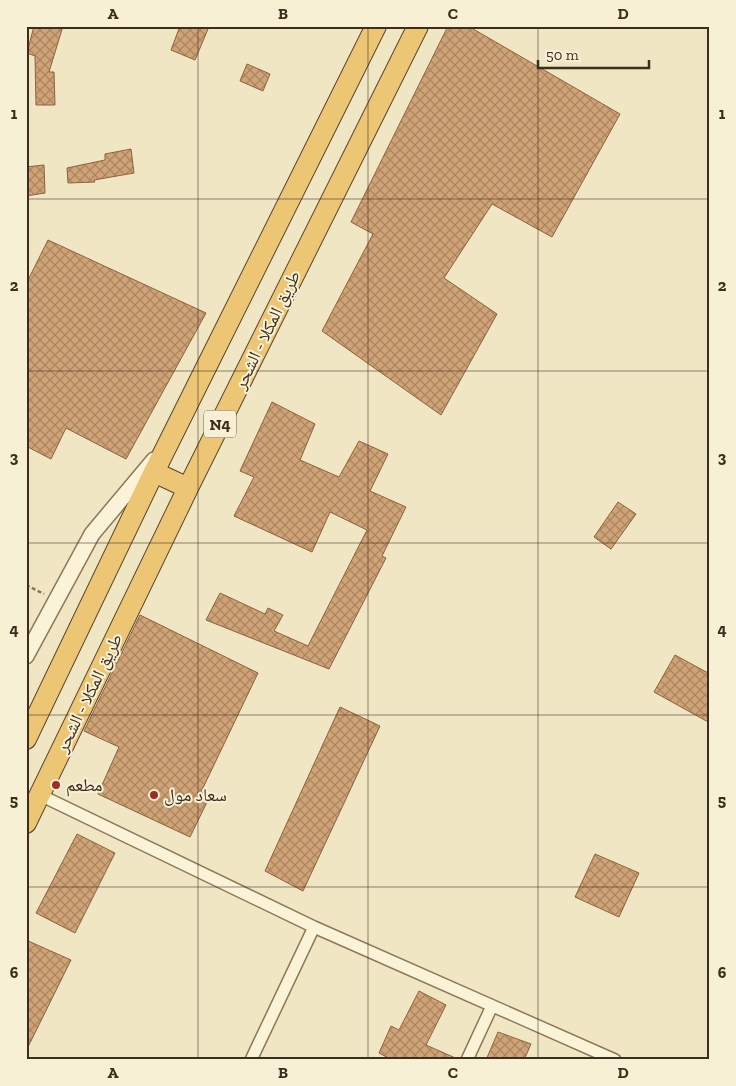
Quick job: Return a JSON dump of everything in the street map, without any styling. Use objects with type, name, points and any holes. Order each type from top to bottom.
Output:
[{"type":"highway","name":"طريق المكلا - الشحر","points":[[26,740],[169,441],[376,26]]},
{"type":"highway","name":"طريق المكلا - الشحر","points":[[26,823],[33,792],[188,488],[418,26]]},
{"type":"highway","points":[[154,472],[188,488]]},
{"type":"street","points":[[26,656],[92,534],[169,441]]},
{"type":"street","points":[[33,792],[314,927],[615,1060]]},
{"type":"street","points":[[251,1060],[314,927]]},
{"type":"street","points":[[467,1060],[492,1006]]},
{"type":"path","points":[[26,585],[56,600]]},
{"type":"building","points":[[34,26],[63,26],[49,72],[54,72],[55,105],[36,105],[35,56],[27,53]]},
{"type":"building","points":[[180,26],[201,26],[208,29],[195,60],[171,50]]},
{"type":"building","points":[[448,26],[468,26],[620,114],[552,237],[492,204],[444,278],[497,314],[441,415],[322,331],[373,234],[351,222]]},
{"type":"building","points":[[247,64],[270,74],[263,91],[240,81]]},
{"type":"building","points":[[131,149],[134,173],[94,180],[95,182],[68,183],[67,168],[105,160],[105,154]]},
{"type":"building","points":[[44,165],[45,193],[26,196],[26,167]]},
{"type":"building","points":[[48,240],[206,313],[126,459],[66,428],[51,459],[26,446],[26,284]]},
{"type":"building","points":[[272,402],[315,424],[300,460],[339,477],[359,441],[388,454],[370,491],[406,507],[382,556],[386,558],[329,669],[206,620],[220,593],[265,614],[268,608],[283,615],[274,631],[308,646],[367,530],[330,512],[312,552],[234,516],[254,477],[240,471]]},
{"type":"building","points":[[618,502],[636,514],[611,549],[594,537]]},
{"type":"building","points":[[140,615],[258,673],[201,792],[210,796],[190,837],[98,794],[119,747],[84,731]]},
{"type":"building","points":[[675,655],[710,674],[710,723],[654,692]]},
{"type":"building","points":[[340,707],[380,726],[303,891],[265,871]]},
{"type":"building","points":[[77,834],[115,853],[75,933],[36,913]]},
{"type":"building","points":[[595,854],[639,873],[619,917],[575,897]]},
{"type":"building","points":[[26,940],[71,960],[26,1051]]},
{"type":"building","points":[[419,991],[446,1005],[426,1045],[460,1060],[392,1060],[379,1053],[391,1026],[399,1030]]},
{"type":"building","points":[[498,1032],[531,1044],[524,1060],[486,1060]]},
{"type":"place","name":"مطعم","points":[[56,785]]},
{"type":"place","name":"سعاد مول","points":[[154,795]]}]
